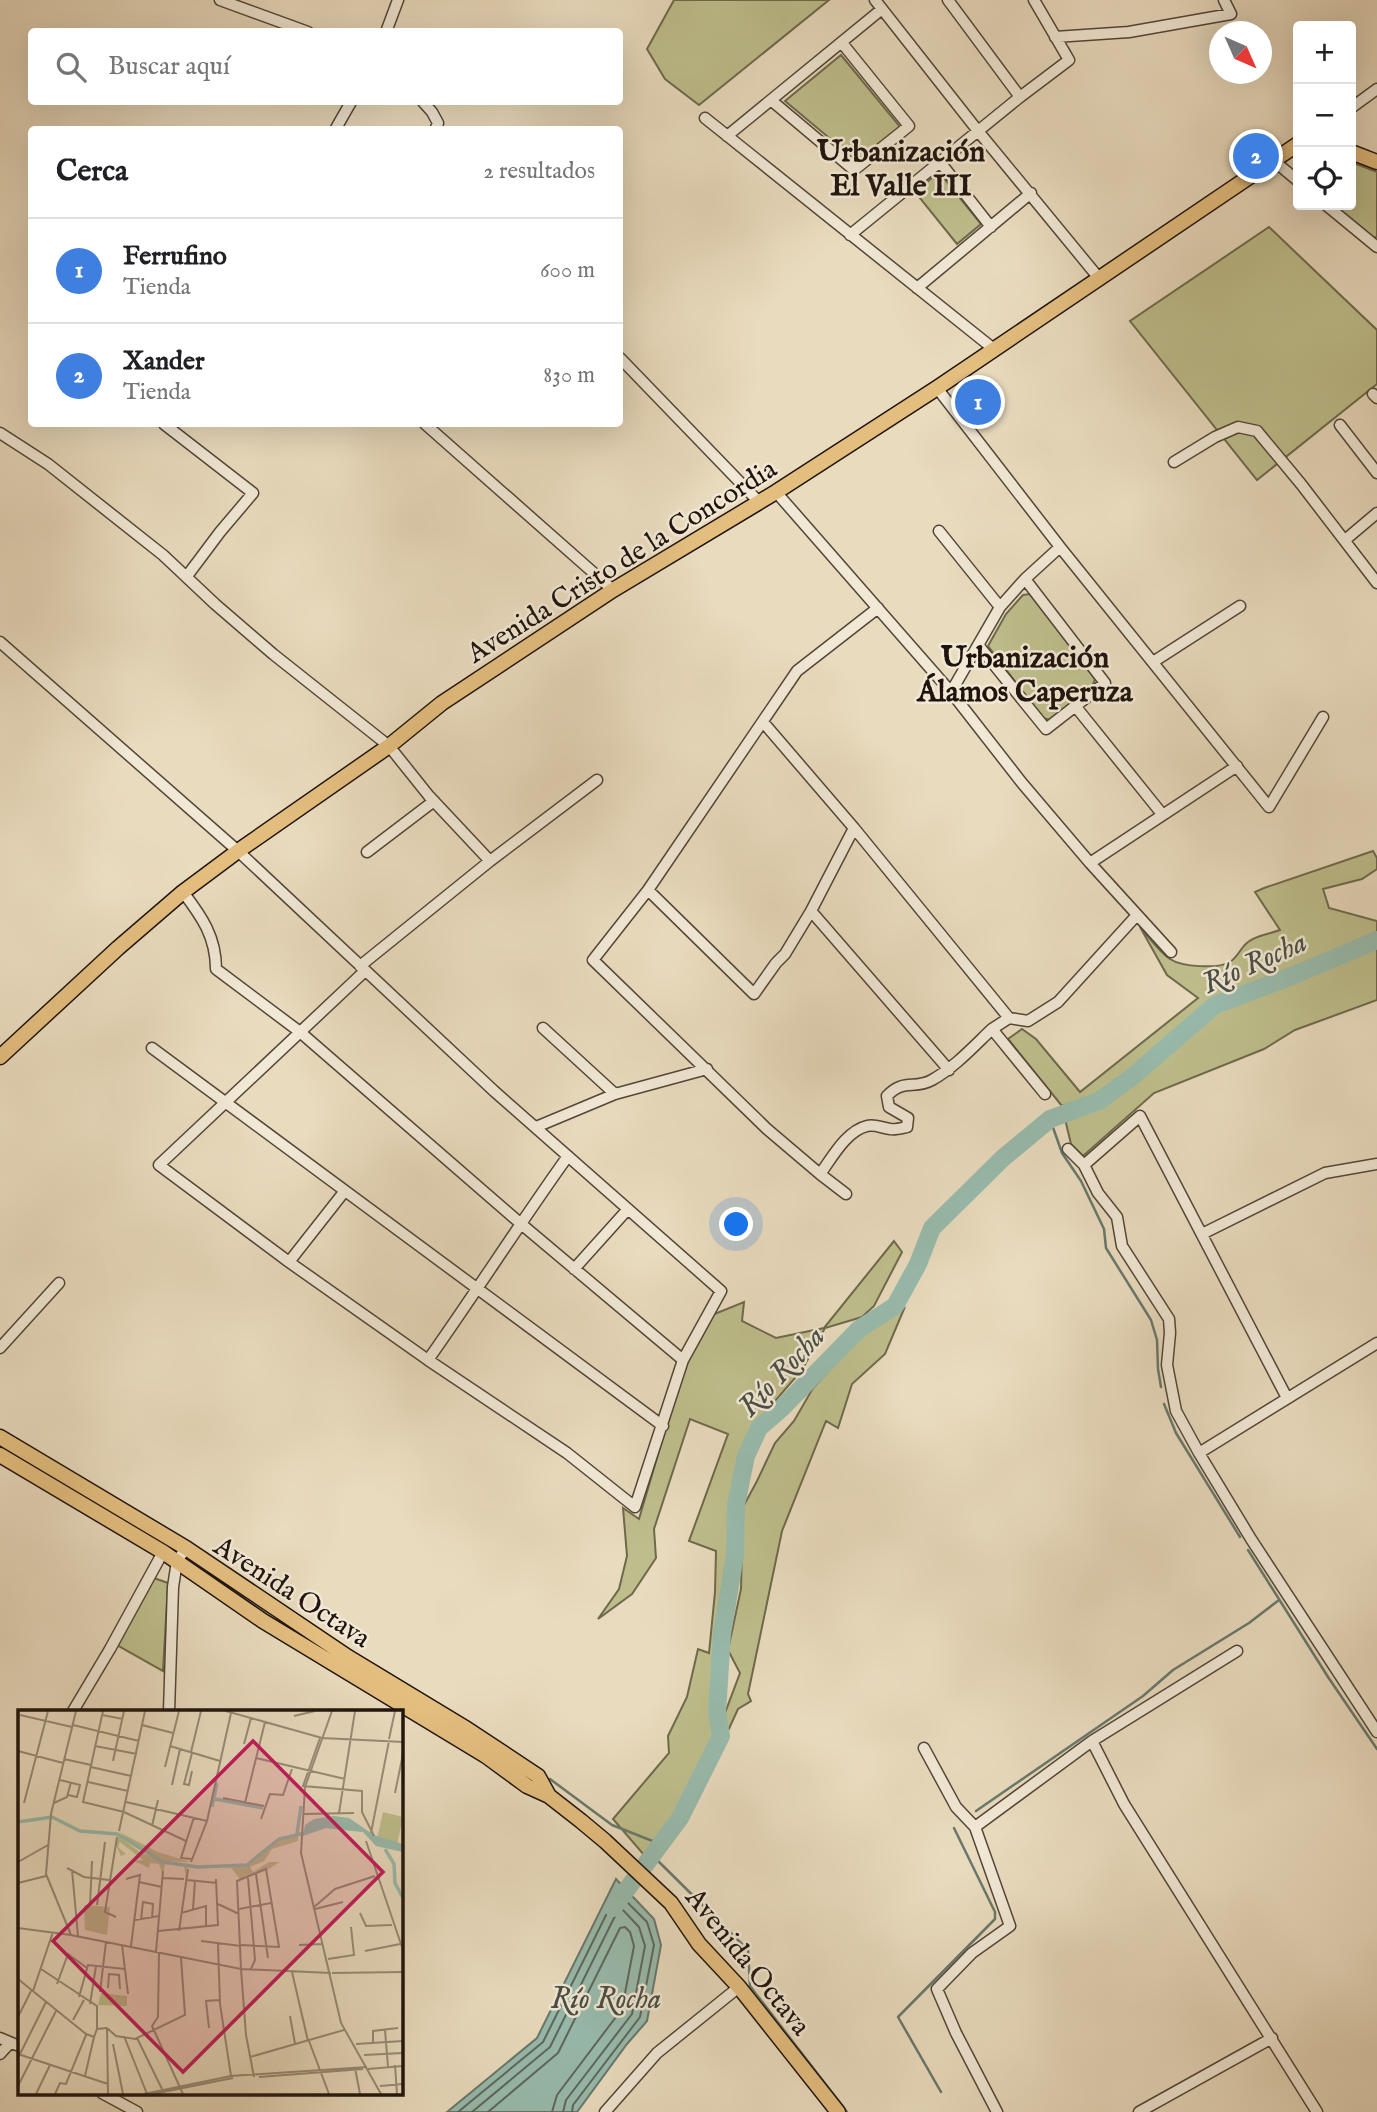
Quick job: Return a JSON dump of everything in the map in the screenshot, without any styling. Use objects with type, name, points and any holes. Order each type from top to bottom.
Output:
[{"type":"main road","name":"Avenida Cristo de la Concordia","points":[[0,1057],[183,892],[389,746],[442,703],[613,590],[776,492],[937,388],[1293,147]]},
{"type":"main road","points":[[1356,154],[1377,162]]},
{"type":"main road","name":"Avenida Octava","points":[[0,1437],[186,1548],[348,1657],[467,1729],[538,1776],[549,1796]]},
{"type":"main road","name":"Avenida Octava","points":[[0,1455],[163,1552],[303,1646],[486,1756],[527,1786],[549,1796],[605,1840],[671,1903],[699,1944],[739,1987],[838,2112]]},
{"type":"street","points":[[220,0],[297,28]]},
{"type":"street","points":[[388,28],[398,0]]},
{"type":"street","points":[[948,0],[1020,97]]},
{"type":"street","points":[[850,235],[1069,60],[1034,0]]},
{"type":"street","points":[[1055,37],[1129,32],[1231,14],[1224,0]]},
{"type":"street","points":[[727,136],[842,43],[879,5],[1098,278]]},
{"type":"street","points":[[772,101],[853,170],[900,133],[909,125],[842,43]]},
{"type":"street","points":[[1356,104],[1377,89]]},
{"type":"street","points":[[337,126],[349,105]]},
{"type":"street","points":[[426,105],[438,123],[437,126]]},
{"type":"street","points":[[705,118],[995,350]]},
{"type":"street","points":[[1273,160],[1293,177]]},
{"type":"street","points":[[940,162],[991,227]]},
{"type":"street","points":[[918,288],[1031,193]]},
{"type":"street","points":[[1332,210],[1377,247]]},
{"type":"street","points":[[623,361],[759,502]]},
{"type":"street","points":[[937,388],[1060,547],[1269,807],[1323,717]]},
{"type":"street","points":[[1340,425],[1377,473]]},
{"type":"street","points":[[168,427],[253,494],[187,576]]},
{"type":"street","points":[[428,427],[613,590]]},
{"type":"street","points":[[1174,462],[1215,436],[1238,427],[1257,431],[1377,583]]},
{"type":"street","points":[[0,433],[48,464],[163,555],[273,654],[389,746],[434,802],[490,861]]},
{"type":"street","points":[[776,492],[951,692],[1022,783],[1090,863],[1171,952]]},
{"type":"street","points":[[1345,540],[1377,513]]},
{"type":"street","points":[[939,531],[1000,607]]},
{"type":"street","points":[[951,692],[1000,607],[1060,547]]},
{"type":"street","points":[[978,645],[1046,729],[1105,683],[1026,579]]},
{"type":"street","points":[[1153,662],[1240,606]]},
{"type":"street","points":[[846,1194],[767,1129],[593,960],[648,890],[797,671],[878,608]]},
{"type":"street","points":[[0,642],[238,851],[363,968],[495,1091],[720,1291],[683,1360],[635,1507],[567,1453],[289,1262],[159,1165],[300,1032],[363,968],[490,861],[597,780]]},
{"type":"street","points":[[1076,706],[1162,814]]},
{"type":"street","points":[[763,722],[854,828],[1009,1018],[1028,1021],[1058,1002],[1137,915]]},
{"type":"street","points":[[1090,863],[1237,766]]},
{"type":"street","points":[[366,852],[434,802]]},
{"type":"street","points":[[648,890],[754,994],[775,963],[785,954],[811,911],[854,828]]},
{"type":"street","points":[[183,892],[202,917],[216,950],[216,969],[300,1032],[683,1360]]},
{"type":"street","points":[[811,911],[948,1070]]},
{"type":"street","points":[[820,1174],[852,1133],[866,1126],[880,1126],[891,1130],[906,1127],[908,1118],[889,1107],[887,1096],[897,1086],[928,1082],[948,1070],[1009,1018]]},
{"type":"street","points":[[543,1028],[615,1094]]},
{"type":"street","points":[[992,1030],[1045,1094]]},
{"type":"street","points":[[152,1048],[663,1426]]},
{"type":"street","points":[[536,1127],[615,1094],[707,1069]]},
{"type":"street","points":[[1084,1165],[1140,1116],[1287,1398]]},
{"type":"street","points":[[1068,1149],[1084,1165],[1098,1193],[1117,1217],[1122,1246],[1169,1319],[1167,1364],[1176,1411],[1251,1539],[1377,1732]]},
{"type":"street","points":[[428,1360],[568,1156]]},
{"type":"street","points":[[1202,1234],[1325,1172],[1377,1164]]},
{"type":"street","points":[[289,1262],[344,1192]]},
{"type":"street","points":[[574,1269],[628,1209]]},
{"type":"street","points":[[0,1348],[59,1283]]},
{"type":"street","points":[[1199,1453],[1377,1343]]},
{"type":"street","points":[[169,1710],[173,1587],[177,1561],[186,1548]]},
{"type":"street","points":[[74,1710],[163,1552]]},
{"type":"street","points":[[975,1827],[1092,1741],[1237,1651]]},
{"type":"street","points":[[1092,1741],[1124,1804],[1317,2112]]},
{"type":"street","points":[[924,1748],[956,1807],[975,1827],[1010,1926],[972,1953],[937,1989],[956,2034],[997,2112]]},
{"type":"street","points":[[606,2112],[657,2053],[739,1987]]},
{"type":"street","points":[[1139,2112],[1272,2038]]},
{"type":"street","points":[[0,2054],[10,2042]]},
{"type":"street","points":[[104,2094],[136,2112]]},
{"type":"green space","points":[[674,0],[829,0],[699,105],[665,79],[647,49]]},
{"type":"green space","points":[[841,55],[901,128],[858,162],[785,101]]},
{"type":"green space","points":[[1356,164],[1377,172],[1377,236],[1374,239],[1338,210],[1356,210]]},
{"type":"green space","points":[[939,172],[981,224],[957,244],[915,192]]},
{"type":"green space","points":[[1269,227],[1377,330],[1377,384],[1257,480],[1130,321]]},
{"type":"green space","points":[[1030,594],[1095,679],[1092,687],[1050,720],[1043,718],[988,646],[1006,614],[1023,595]]},
{"type":"green space","points":[[1373,851],[1377,858],[1377,869],[1362,879],[1323,889],[1329,908],[1377,921],[1377,933],[1211,1001],[1095,1096],[1062,1106],[1008,1039],[1022,1029],[1036,1039],[1080,1092],[1198,998],[1167,975],[1140,927],[1162,952],[1176,962],[1200,966],[1224,964],[1233,960],[1252,940],[1280,930],[1255,892]]},
{"type":"green space","points":[[1377,945],[1377,1000],[1295,1030],[1264,1049],[1154,1093],[1083,1156],[1071,1144],[1065,1119],[1104,1103],[1220,1008]]},
{"type":"green space","points":[[894,1241],[902,1252],[874,1306],[862,1317],[825,1328],[802,1370],[756,1423],[740,1452],[730,1504],[728,1555],[713,1659],[711,1714],[714,1737],[673,1816],[644,1855],[613,1819],[669,1753],[668,1736],[687,1697],[698,1649],[709,1653],[716,1551],[689,1541],[728,1434],[690,1419],[654,1529],[656,1558],[632,1594],[598,1619],[619,1589],[627,1556],[623,1508],[639,1519],[680,1380],[707,1317],[744,1302],[742,1321],[776,1338],[824,1328]]},
{"type":"green space","points":[[904,1309],[885,1354],[852,1384],[838,1428],[826,1421],[782,1531],[748,1694],[751,1701],[738,1709],[727,1733],[725,1713],[740,1673],[728,1650],[741,1589],[743,1507],[775,1443],[794,1421],[813,1388],[861,1336]]},
{"type":"green space","points":[[154,1578],[168,1583],[163,1671],[117,1645]]},
{"type":"water","name":"Río Rocha","points":[[616,1879],[654,1919],[661,1945],[647,2021],[577,2112],[447,2112],[537,2038]]},
{"type":"waterway","name":"Río Rocha","points":[[613,1908],[680,1818],[721,1736],[717,1712],[722,1634],[735,1555],[736,1505],[746,1456],[759,1428],[859,1329],[895,1306],[918,1264],[932,1228],[1003,1158],[1050,1119],[1099,1101],[1132,1077],[1215,1005],[1377,940]]},
{"type":"waterway","points":[[1050,1119],[1062,1153],[1081,1181],[1104,1229],[1106,1248],[1151,1320],[1157,1340],[1161,1387]]},
{"type":"waterway","points":[[1164,1404],[1176,1433],[1240,1537]]},
{"type":"waterway","points":[[0,1446],[81,1495]]},
{"type":"waterway","points":[[1248,1550],[1377,1749]]},
{"type":"waterway","points":[[190,1560],[273,1619]]},
{"type":"waterway","points":[[976,1811],[1143,1696],[1173,1670],[1249,1623],[1279,1600]]},
{"type":"waterway","points":[[550,1779],[612,1825],[660,1844]]},
{"type":"waterway","points":[[941,2092],[898,2017],[995,1919],[995,1912],[954,1828]]},
{"type":"waterway","points":[[652,1855],[748,1950],[750,1986],[847,2112]]},
{"type":"place","name":"Xander","points":[[1256,156]]},
{"type":"place","name":"Ferrufino","points":[[978,402]]},
{"type":"district","name":"Urbanización El Valle III","points":[[901,168]]},
{"type":"district","name":"Urbanización Álamos Caperuza","points":[[1025,674]]}]
